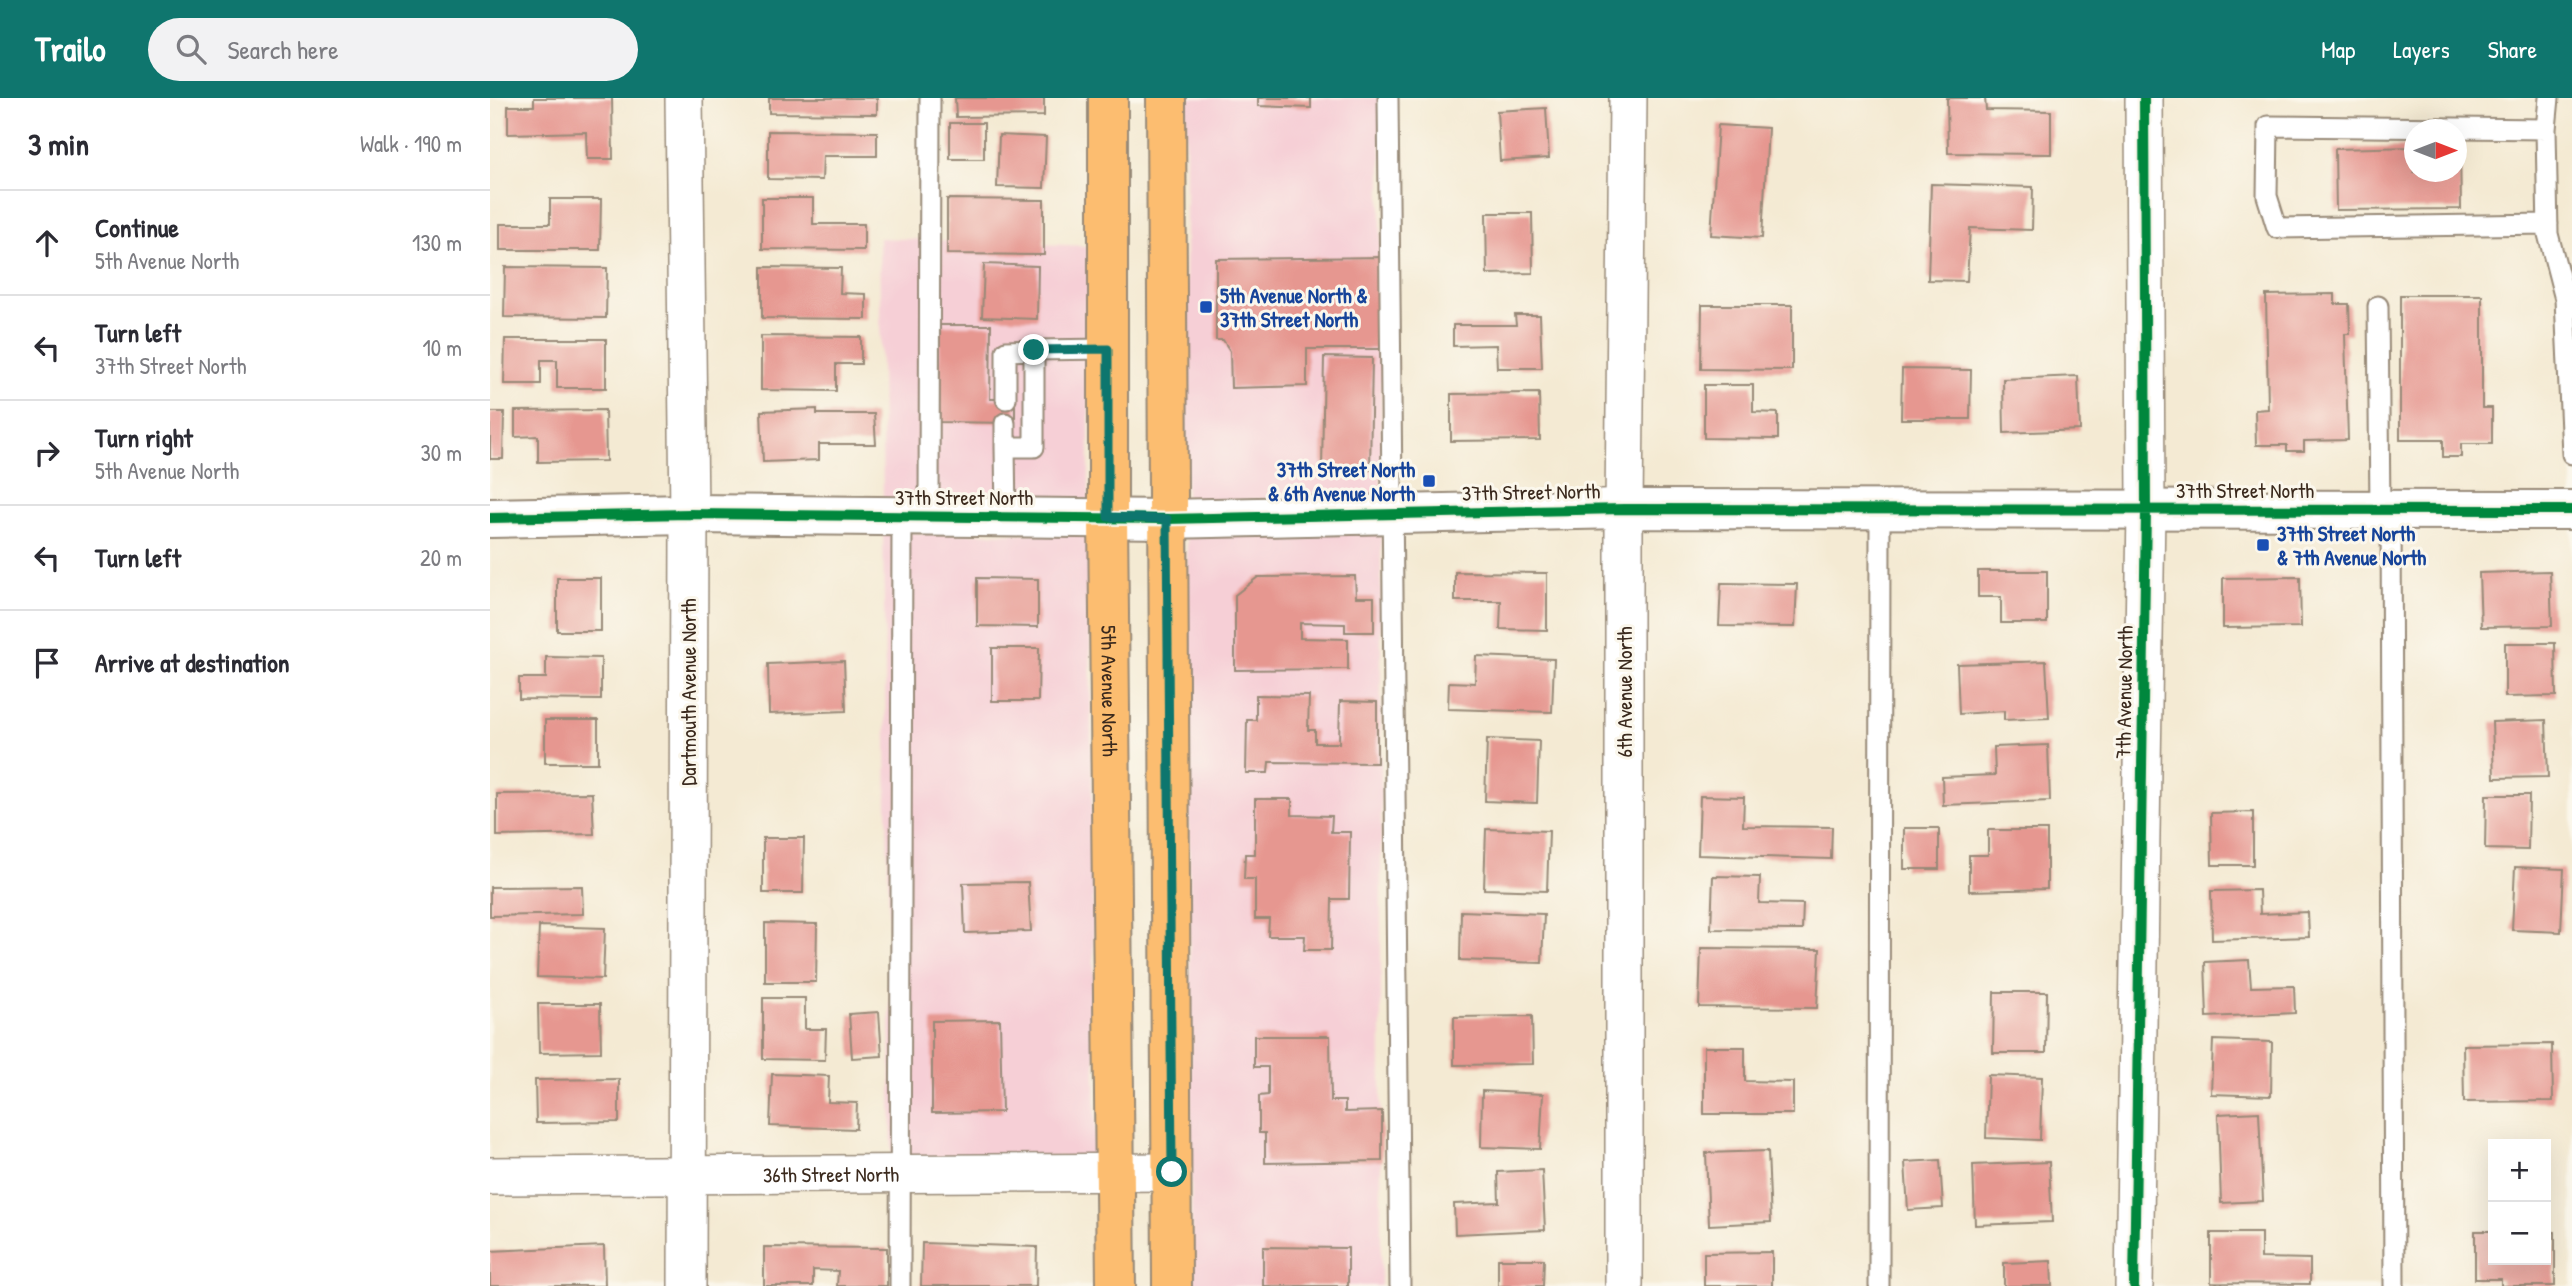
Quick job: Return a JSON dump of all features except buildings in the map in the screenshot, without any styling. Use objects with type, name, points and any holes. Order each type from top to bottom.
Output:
[{"type":"main road","name":"5th Avenue North","points":[[1108,98],[1108,517],[1116,1286]]},
{"type":"main road","points":[[1166,98],[1172,1286]]},
{"type":"street","name":"Dartmouth Avenue North","points":[[684,98],[689,514],[687,1286]]},
{"type":"street","name":"6th Avenue North","points":[[1624,1286],[1624,509],[1628,98]]},
{"type":"street","name":"7th Avenue North","points":[[2134,1286],[2146,510],[2144,98]]},
{"type":"street","name":"37th Street North","points":[[490,518],[689,514],[1167,519],[1624,509],[2572,510]]},
{"type":"street","name":"36th Street North","points":[[490,1176],[1172,1172]]},
{"type":"lane","points":[[901,1286],[915,516],[930,98]]},
{"type":"lane","points":[[1388,98],[1400,1286]]},
{"type":"lane","points":[[2549,98],[2546,129],[2548,224],[2565,299],[2572,454]]},
{"type":"lane","points":[[2546,129],[2268,126],[2267,196],[2277,228],[2548,224]]},
{"type":"lane","points":[[2378,306],[2386,510],[2394,1286]]},
{"type":"lane","points":[[1006,398],[1006,351],[1108,349]]},
{"type":"lane","points":[[1005,447],[1034,447],[1034,350]]},
{"type":"lane","points":[[1005,423],[1006,517]]},
{"type":"lane","points":[[1879,1286],[1880,510]]},
{"type":"shaded area","points":[[1186,98],[1381,98],[1381,497],[1186,501]]},
{"type":"shaded area","points":[[879,238],[1089,246],[1089,500],[883,499]]},
{"type":"shaded area","points":[[1381,532],[1381,1286],[1192,1286],[1187,535]]},
{"type":"shaded area","points":[[883,533],[1089,534],[1096,1156],[892,1158]]},
{"type":"cycle path","points":[[2134,1286],[2146,510],[2144,98]]},
{"type":"cycle path","points":[[490,518],[689,514],[1167,519],[1624,509],[2572,510]]},
{"type":"place","name":"5th Avenue North & 37th Street North","points":[[1206,307]]},
{"type":"place","name":"37th Street North & 6th Avenue North","points":[[1429,481]]},
{"type":"place","name":"37th Street North & 7th Avenue North","points":[[2263,545]]},
{"type":"route","points":[[1034,350],[1108,349],[1108,517],[1167,519],[1172,1172]]}]
